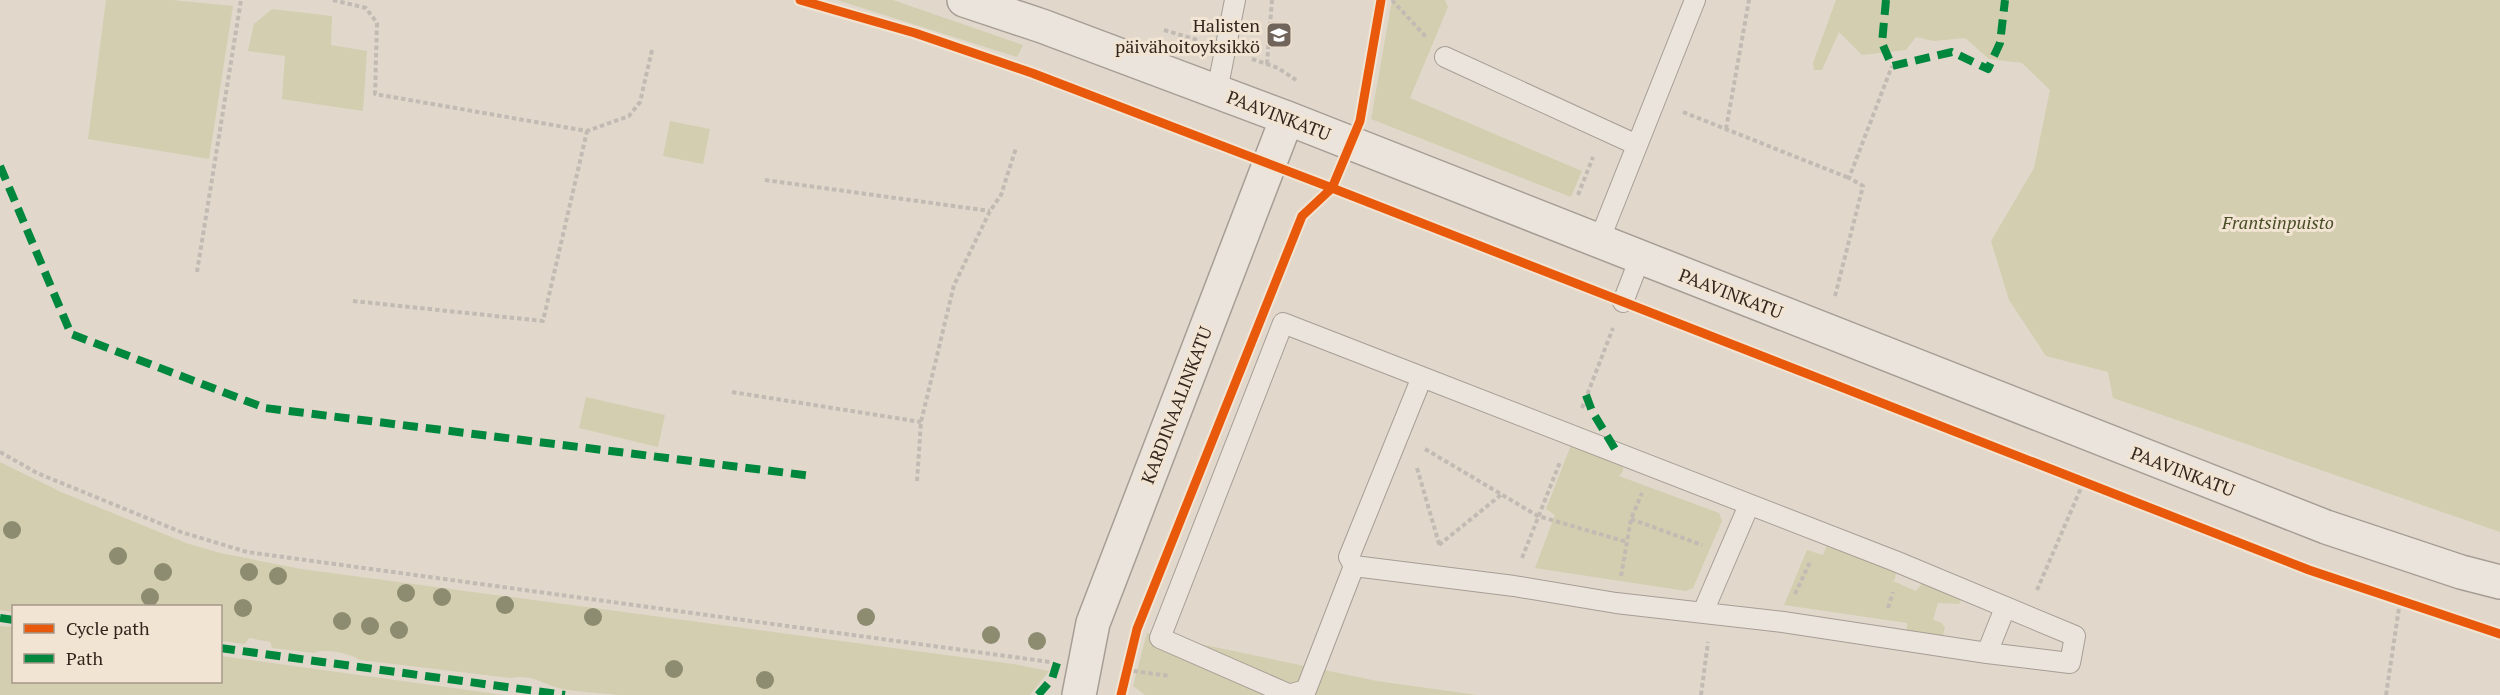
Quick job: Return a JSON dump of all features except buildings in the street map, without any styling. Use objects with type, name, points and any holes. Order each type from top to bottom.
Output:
[{"type":"street","name":"PAAVINKATU","points":[[964,0],[1042,26],[1287,118],[2326,527],[2461,572],[2500,582]]},
{"type":"street","name":"KARDINAALINKATU","points":[[1079,695],[1093,623],[1287,118]]},
{"type":"lane","points":[[1217,91],[1235,0]]},
{"type":"lane","points":[[1599,242],[1695,0]]},
{"type":"lane","points":[[1445,57],[1637,145]]},
{"type":"lane","points":[[1623,302],[1640,258]]},
{"type":"lane","points":[[1283,323],[1823,533],[2075,636],[2070,663],[1987,653],[1783,622],[1616,603],[1514,586],[1354,566],[1306,690],[1288,695],[1160,638],[1283,323]]},
{"type":"lane","points":[[1354,566],[1349,557],[1407,430],[1422,377]]},
{"type":"lane","points":[[1707,613],[1749,505]]},
{"type":"lane","points":[[1987,653],[2005,608]]},
{"type":"path","points":[[197,272],[241,0]]},
{"type":"path","points":[[333,0],[366,8],[377,23],[375,94],[587,131],[629,116],[640,102],[652,50]]},
{"type":"path","points":[[1267,64],[1272,0]]},
{"type":"path","points":[[1392,0],[1445,57]]},
{"type":"path","points":[[1726,129],[1749,0]]},
{"type":"path","points":[[1850,178],[1892,66]]},
{"type":"path","points":[[1655,101],[1850,178],[1863,186],[1835,297]]},
{"type":"path","points":[[354,301],[543,321],[587,131]]},
{"type":"path","points":[[1577,196],[1604,131]]},
{"type":"path","points":[[917,481],[921,422],[954,285],[990,211],[1001,195],[1016,148]]},
{"type":"path","points":[[765,180],[990,211]]},
{"type":"path","points":[[1514,586],[1517,570],[1623,302]]},
{"type":"path","points":[[732,392],[921,422]]},
{"type":"path","points":[[1407,430],[1538,516],[1627,542]]},
{"type":"path","points":[[1407,430],[1448,578]]},
{"type":"path","points":[[0,452],[37,473],[181,532],[247,552],[1057,663]]},
{"type":"path","points":[[1616,603],[1631,519],[1652,467]]},
{"type":"path","points":[[2074,477],[2094,485]]},
{"type":"path","points":[[2026,615],[2084,481]]},
{"type":"path","points":[[1439,546],[1503,494]]},
{"type":"path","points":[[1631,519],[1728,555]]},
{"type":"path","points":[[1783,622],[1823,533]]},
{"type":"path","points":[[1898,640],[1900,616],[1888,609],[1892,592],[1903,590],[1913,569]]},
{"type":"path","points":[[2388,597],[2411,604]]},
{"type":"path","points":[[2385,695],[2400,601]]},
{"type":"path","points":[[1701,695],[1707,613]]},
{"type":"path","points":[[1114,676],[1124,678],[1129,660]]},
{"type":"green space","points":[[106,0],[172,0],[233,6],[209,159],[88,139]]},
{"type":"green space","points":[[837,0],[893,0],[1023,45],[1017,57]]},
{"type":"green space","points":[[1392,0],[1445,0],[1448,7],[1410,98],[1582,171],[1571,197],[1371,119]]},
{"type":"green space","name":"Frantsinpuisto","points":[[1836,0],[2500,0],[2500,532],[2113,398],[2108,372],[2046,356],[2009,300],[1991,241],[2034,168],[2050,90],[2022,63],[1989,59],[1965,38],[1934,41],[1916,37],[1906,50],[1862,55],[1839,32],[1822,70],[1814,70],[1813,63]]},
{"type":"green space","points":[[272,9],[332,16],[331,45],[367,51],[363,111],[282,99],[285,56],[248,51],[254,24]]},
{"type":"green space","points":[[670,121],[710,129],[703,164],[663,156]]},
{"type":"green space","points":[[586,397],[665,415],[658,447],[579,428]]},
{"type":"green space","points":[[1571,445],[1623,465],[1623,471],[1619,476],[1719,513],[1722,521],[1693,588],[1686,591],[1535,568],[1555,515],[1546,509]]},
{"type":"green space","points":[[0,462],[61,492],[186,543],[220,553],[301,569],[1013,664],[1049,671],[1030,695],[620,695],[567,690],[528,678],[511,678],[360,660],[344,653],[331,651],[314,653],[272,648],[270,642],[249,638],[245,644],[222,641],[222,605],[12,605],[12,612],[0,610]]},
{"type":"green space","points":[[1827,545],[1896,572],[1893,581],[1916,591],[1922,583],[1962,598],[1959,604],[1938,603],[1933,620],[1942,623],[1945,628],[1943,635],[1913,634],[1907,631],[1907,623],[1784,605],[1807,550],[1823,555]]},
{"type":"green space","points":[[0,626],[12,627],[12,683],[222,683],[222,656],[504,695],[0,695]]},
{"type":"green space","points":[[1147,633],[1377,681],[1477,695],[1145,695],[1133,686]]},
{"type":"marked path","points":[[1886,0],[1882,43],[1892,66],[1952,52],[1988,69],[2000,43],[2005,0]]},
{"type":"marked path","points":[[0,166],[71,334],[265,408],[812,476]]},
{"type":"marked path","points":[[1586,395],[1592,411],[1618,454]]},
{"type":"marked path","points":[[0,618],[12,620]]},
{"type":"marked path","points":[[222,648],[565,695]]},
{"type":"marked path","points":[[1038,695],[1052,679],[1057,663]]},
{"type":"cycle path","points":[[800,0],[915,33],[1032,73],[2309,570],[2500,634]]},
{"type":"cycle path","points":[[1121,695],[1137,629],[1302,216],[1332,188],[1360,121],[1381,0]]},
{"type":"place","name":"Halisten päivähoitoyksikkö","points":[[1279,35]]}]
